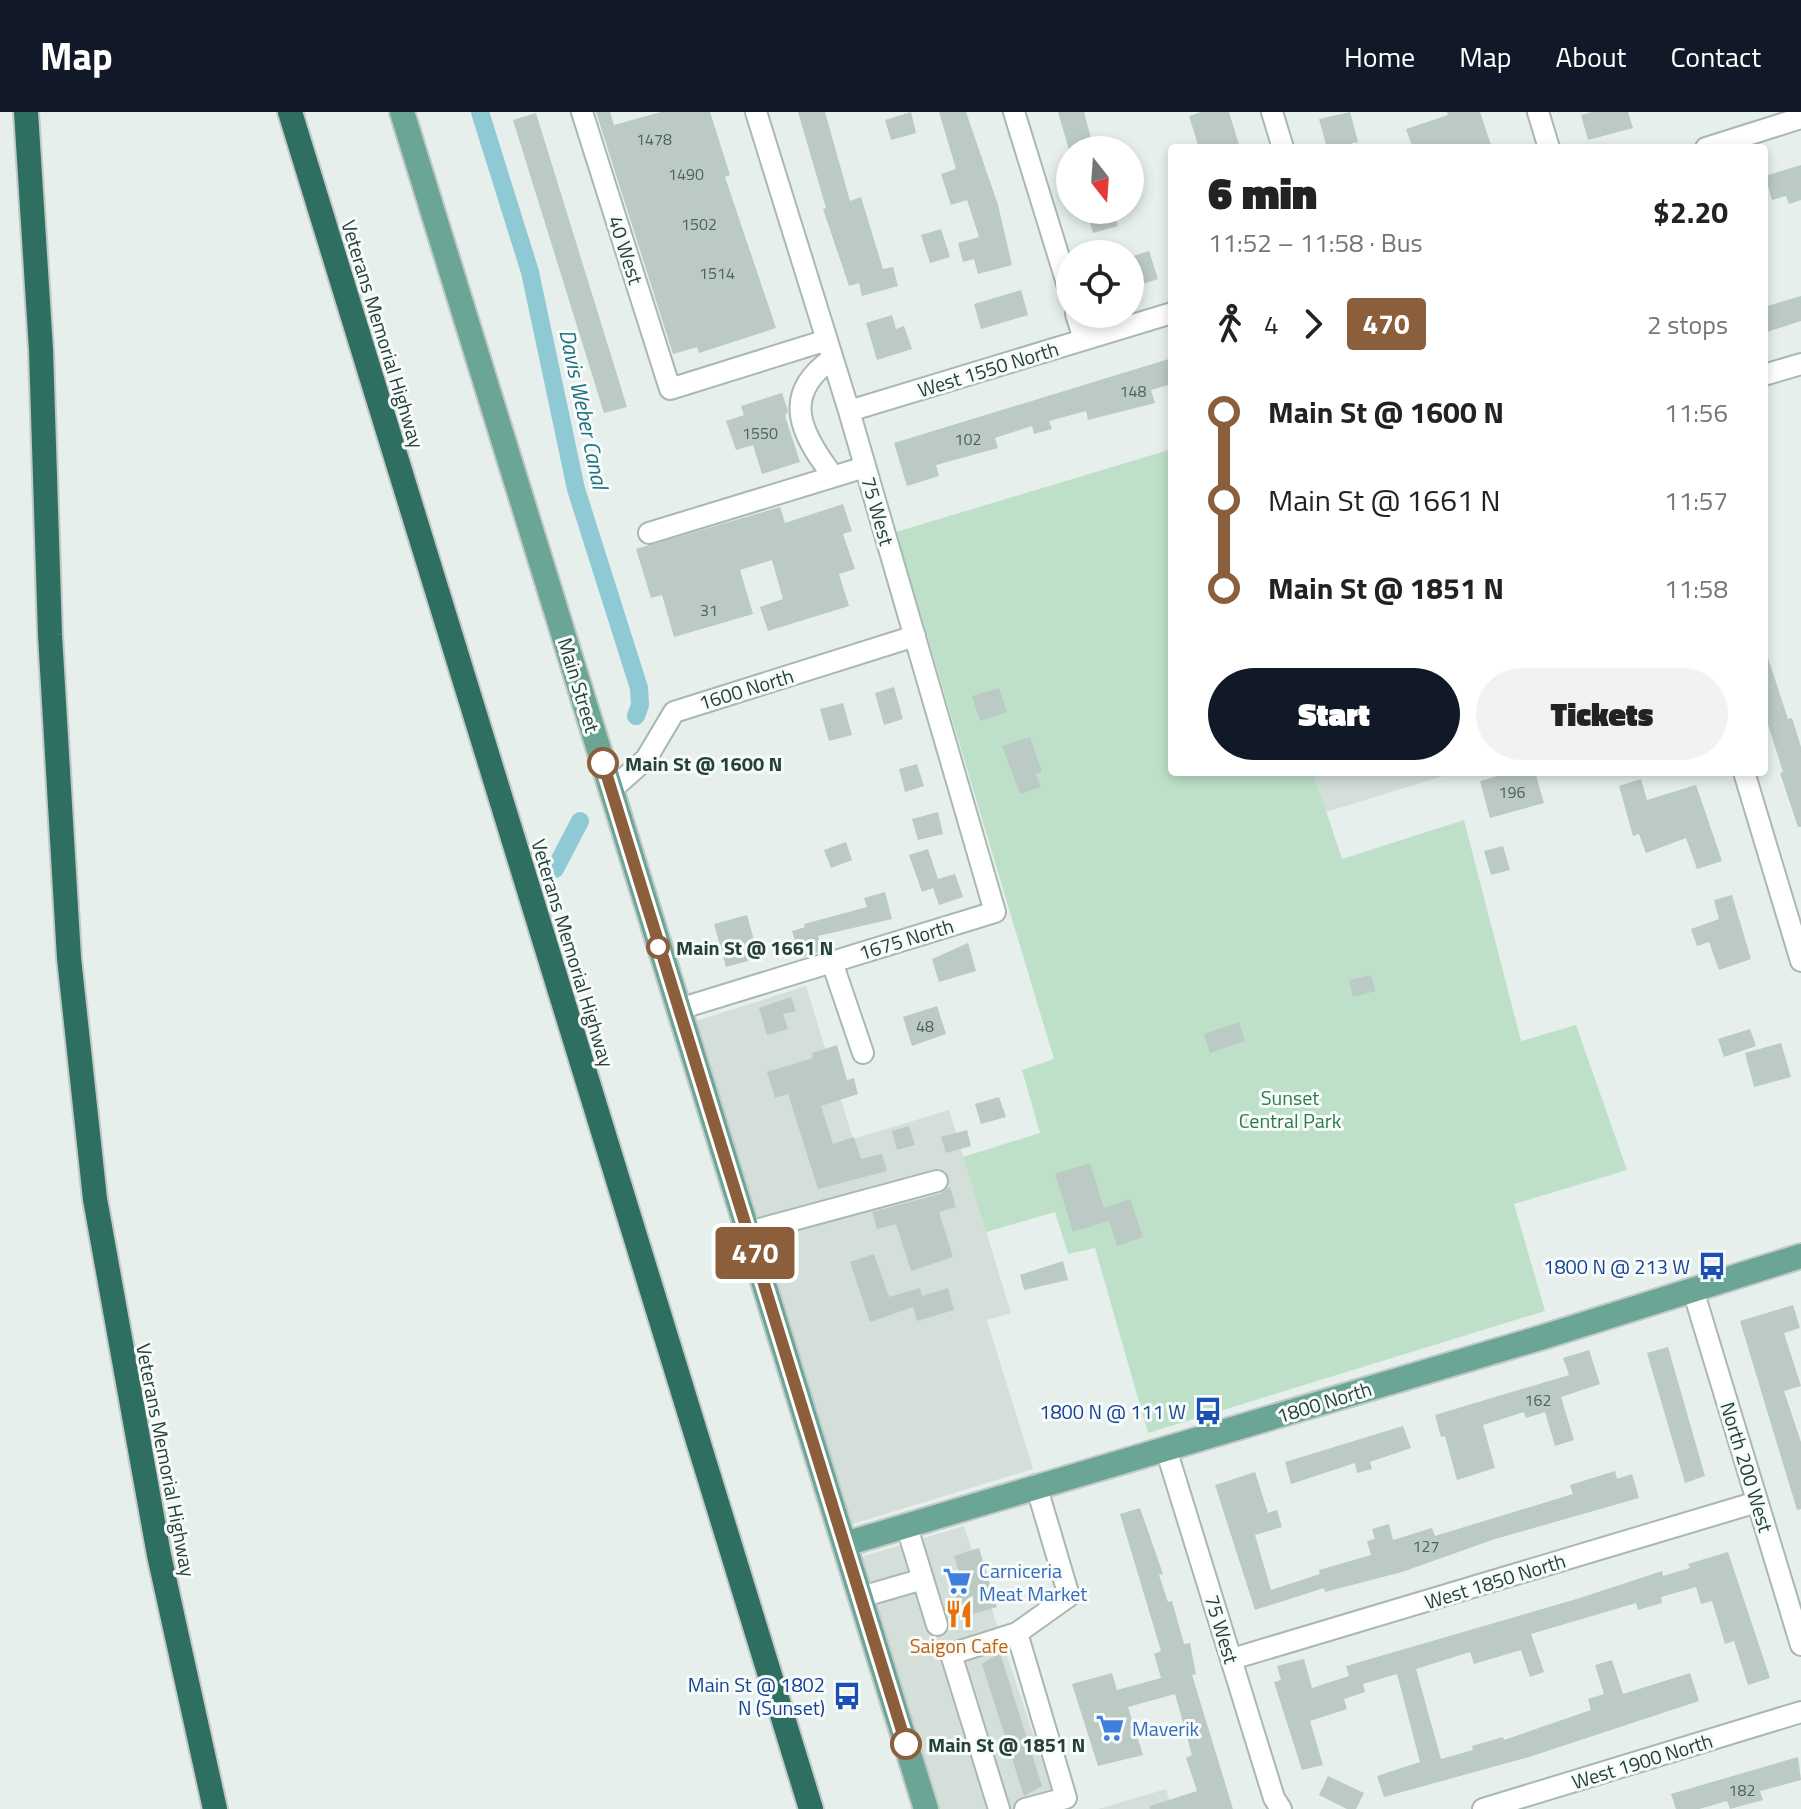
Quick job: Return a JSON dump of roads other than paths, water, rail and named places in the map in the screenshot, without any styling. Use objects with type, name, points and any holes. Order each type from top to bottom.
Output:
[{"type":"highway","name":"Veterans Memorial Highway","points":[[26,112],[41,350],[50,635],[69,958],[95,1199],[159,1555],[213,1801]]},
{"type":"highway","name":"Veterans Memorial Highway","points":[[290,112],[811,1809]]},
{"type":"main road","name":"Main Street","points":[[402,112],[926,1809]]},
{"type":"main road","name":"1800 North","points":[[845,1544],[1801,1256]]},
{"type":"street","name":"40 West","points":[[582,112],[670,389],[830,349]]},
{"type":"street","name":"75 West","points":[[756,112],[849,411],[995,912]]},
{"type":"street","points":[[1014,112],[1056,248]]},
{"type":"street","points":[[1272,112],[1282,144]]},
{"type":"street","points":[[1538,112],[1548,144]]},
{"type":"street","points":[[1717,144],[1795,117]]},
{"type":"street","name":"West 1550 North","points":[[849,411],[1168,314]]},
{"type":"street","points":[[1080,328],[1084,339]]},
{"type":"street","points":[[830,349],[805,385],[800,413],[813,450],[833,476]]},
{"type":"street","points":[[1768,374],[1801,364]]},
{"type":"street","points":[[649,533],[865,467]]},
{"type":"street","name":"1600 North","points":[[611,790],[646,759],[674,712],[915,636]]},
{"type":"street","points":[[1745,776],[1801,961]]},
{"type":"street","name":"1675 North","points":[[679,1009],[995,912]]},
{"type":"street","points":[[832,962],[863,1053]]},
{"type":"street","points":[[749,1232],[937,1181]]},
{"type":"street","name":"North 200 West","points":[[1693,1290],[1801,1645]]},
{"type":"street","name":"75 West","points":[[1166,1449],[1274,1798],[1281,1809]]},
{"type":"street","points":[[999,1809],[951,1654],[1017,1633],[1069,1596],[1036,1485]]},
{"type":"street","name":"West 1850 North","points":[[1232,1659],[1757,1502]]},
{"type":"street","points":[[906,1524],[937,1625]]},
{"type":"street","points":[[861,1597],[923,1579]]},
{"type":"street","points":[[1017,1633],[1066,1798],[1025,1809]]},
{"type":"street","name":"West 1900 North","points":[[1483,1809],[1801,1712]]},
{"type":"waterway","name":"Davis Weber Canal","points":[[480,112],[530,272],[576,489],[639,688],[640,705],[636,716]]},
{"type":"waterway","points":[[555,869],[580,821]]},
{"type":"place","name":"Main St @ 1600 N","points":[[603,763]]},
{"type":"place","name":"Main St @ 1661 N","points":[[658,947]]},
{"type":"place","name":"1800 N @ 213 W","points":[[1712,1266]]},
{"type":"place","name":"1800 N @ 111 W","points":[[1208,1411]]},
{"type":"place","name":"Carniceria Meat Market","points":[[957,1581]]},
{"type":"place","name":"Saigon Cafe","points":[[959,1614]]},
{"type":"place","name":"Main St @ 1802 N (Sunset)","points":[[847,1696]]},
{"type":"place","name":"Maverik","points":[[1110,1728]]},
{"type":"place","name":"Main St @ 1851 N","points":[[906,1744]]},
{"type":"park label","name":"Sunset Central Park","points":[[1290,1108]]}]
